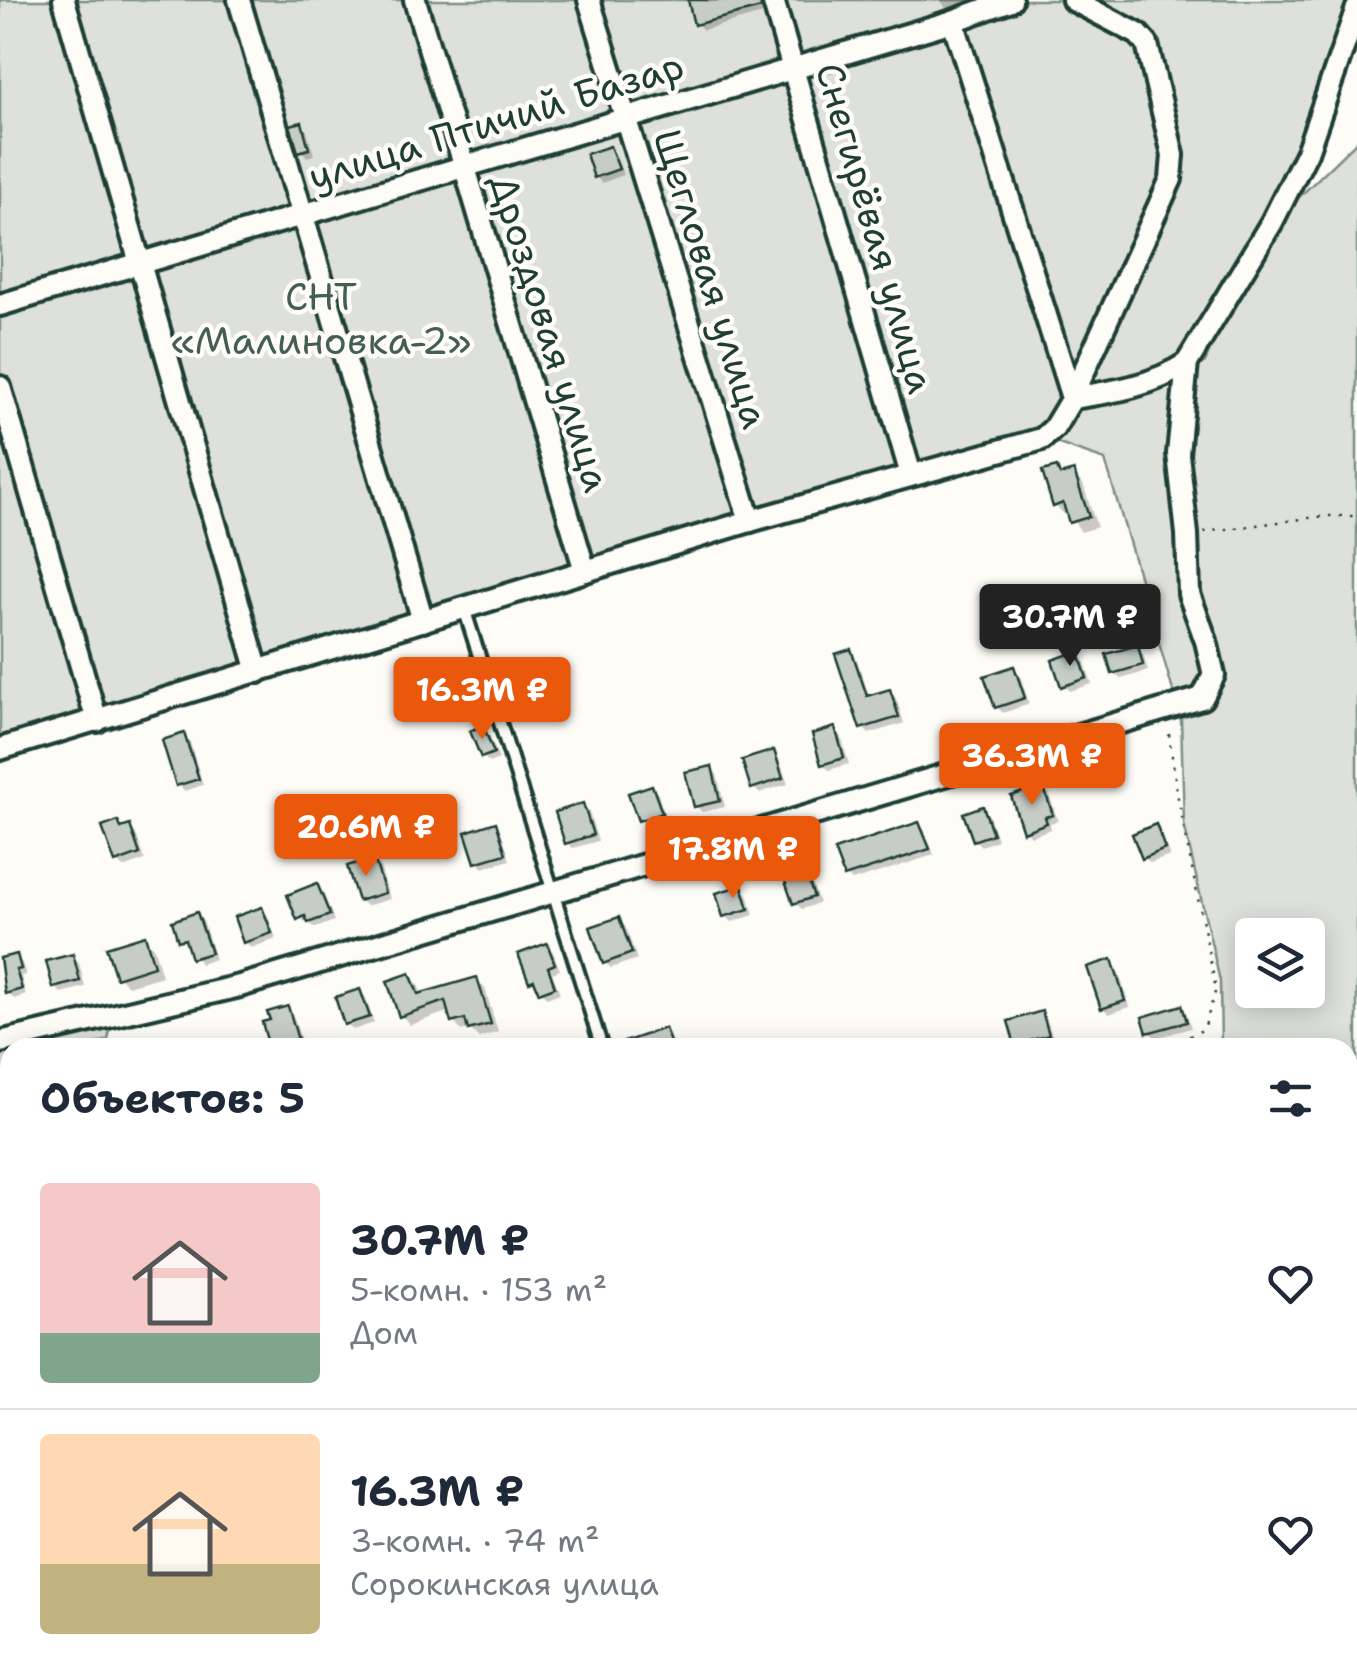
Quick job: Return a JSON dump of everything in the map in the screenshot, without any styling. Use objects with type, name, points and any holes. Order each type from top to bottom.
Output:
[{"type":"street","points":[[64,0],[258,672]]},
{"type":"street","points":[[239,0],[422,621]]},
{"type":"street","name":"Дроздовая улица","points":[[415,0],[585,570]]},
{"type":"street","name":"Щегловая улица","points":[[589,0],[750,521]]},
{"type":"street","name":"Снегирёвая улица","points":[[774,0],[911,475]]},
{"type":"street","name":"улица Птичий Базар","points":[[0,304],[953,22],[1011,0]]},
{"type":"street","points":[[0,750],[585,570],[1042,439],[1054,428],[1072,398],[1171,179],[1173,155],[1147,44],[1138,34],[1074,0]]},
{"type":"street","points":[[1072,398],[1144,384],[1187,363],[1272,222],[1307,152],[1357,8]]},
{"type":"street","points":[[953,22],[1072,398]]},
{"type":"street","points":[[17,1038],[240,986],[1202,698],[1214,675],[1190,594],[1188,534],[1178,454],[1187,363]]},
{"type":"street","points":[[0,387],[97,721]]},
{"type":"lane","points":[[464,608],[599,1038]]},
{"type":"path","points":[[1188,534],[1324,516],[1357,516]]},
{"type":"path","points":[[1164,710],[1216,989],[1204,1029],[1183,1038]]},
{"type":"green space","name":"СНТ «Малиновка-2»","points":[[0,0],[1356,0],[1320,98],[1198,340],[1143,375],[1079,392],[1173,155],[1054,428],[0,749]]},
{"type":"green space","points":[[1357,141],[1357,1038],[1221,1038],[1220,981],[1184,824],[1181,718],[1105,460],[1056,443],[1072,415],[1086,404],[1155,388],[1205,362],[1243,274],[1296,200]]},
{"type":"green space","points":[[102,1025],[110,1030],[108,1038],[39,1038]]},
{"type":"building","points":[[688,0],[760,0],[761,8],[694,25]]},
{"type":"building","points":[[302,122],[309,149],[298,152],[290,125]]},
{"type":"building","points":[[610,146],[619,169],[594,178],[586,154]]},
{"type":"building","points":[[1057,467],[1060,475],[1074,471],[1089,517],[1069,523],[1063,503],[1053,507],[1042,471]]},
{"type":"building","points":[[1138,645],[1143,665],[1112,674],[1106,654]]},
{"type":"building","points":[[851,649],[867,696],[890,689],[899,717],[860,729],[835,654]]},
{"type":"building","points":[[1078,651],[1087,678],[1061,687],[1052,660]]},
{"type":"building","points":[[545,661],[555,690],[532,698],[522,669]]},
{"type":"building","points":[[1014,666],[1025,698],[995,708],[984,676]]},
{"type":"building","points":[[483,725],[494,753],[481,758],[470,731]]},
{"type":"building","points":[[835,727],[844,758],[821,765],[812,734]]},
{"type":"building","points":[[184,733],[199,779],[176,786],[162,740]]},
{"type":"building","points":[[774,750],[783,778],[751,789],[742,760]]},
{"type":"building","points":[[712,766],[720,801],[694,807],[685,772]]},
{"type":"building","points":[[652,785],[662,813],[638,821],[628,793]]},
{"type":"building","points":[[1043,785],[1053,815],[1045,817],[1047,823],[1023,832],[1011,796]]},
{"type":"building","points":[[583,803],[593,835],[565,844],[555,812]]},
{"type":"building","points":[[983,806],[993,834],[973,841],[963,813]]},
{"type":"building","points":[[118,821],[121,828],[130,825],[140,854],[115,863],[102,827]]},
{"type":"building","points":[[496,822],[506,854],[475,863],[465,832]]},
{"type":"building","points":[[919,822],[930,849],[844,877],[834,850]]},
{"type":"building","points":[[1156,824],[1165,849],[1142,859],[1132,834]]},
{"type":"building","points":[[374,858],[385,893],[358,901],[347,866]]},
{"type":"building","points":[[799,864],[814,897],[793,904],[781,870]]},
{"type":"building","points":[[317,883],[330,915],[308,923],[305,916],[297,920],[287,895]]},
{"type":"building","points":[[742,885],[749,909],[723,917],[716,893]]},
{"type":"building","points":[[262,907],[272,933],[243,943],[234,917]]},
{"type":"building","points":[[197,912],[211,953],[191,959],[185,939],[178,941],[172,921]]},
{"type":"building","points":[[619,917],[632,953],[603,964],[590,927]]},
{"type":"building","points":[[145,935],[154,966],[116,978],[106,947]]},
{"type":"building","points":[[547,943],[555,964],[548,967],[555,987],[539,993],[534,980],[529,982],[518,954]]},
{"type":"building","points":[[17,954],[21,969],[16,970],[22,989],[5,994],[0,958]]},
{"type":"building","points":[[73,954],[80,981],[53,988],[46,961]]},
{"type":"building","points":[[1112,959],[1125,1001],[1101,1009],[1087,967]]},
{"type":"building","points":[[410,973],[418,994],[477,977],[491,1024],[468,1030],[465,1019],[451,1023],[445,1001],[399,1017],[387,981]]},
{"type":"building","points":[[360,989],[370,1017],[344,1025],[335,997]]},
{"type":"building","points":[[1182,1005],[1187,1022],[1147,1033],[1142,1017]]},
{"type":"building","points":[[288,1006],[297,1038],[266,1038],[262,1022],[270,1020],[267,1012]]},
{"type":"building","points":[[1042,1011],[1049,1035],[1013,1038],[1008,1021]]},
{"type":"building","points":[[665,1028],[668,1038],[636,1038]]}]
